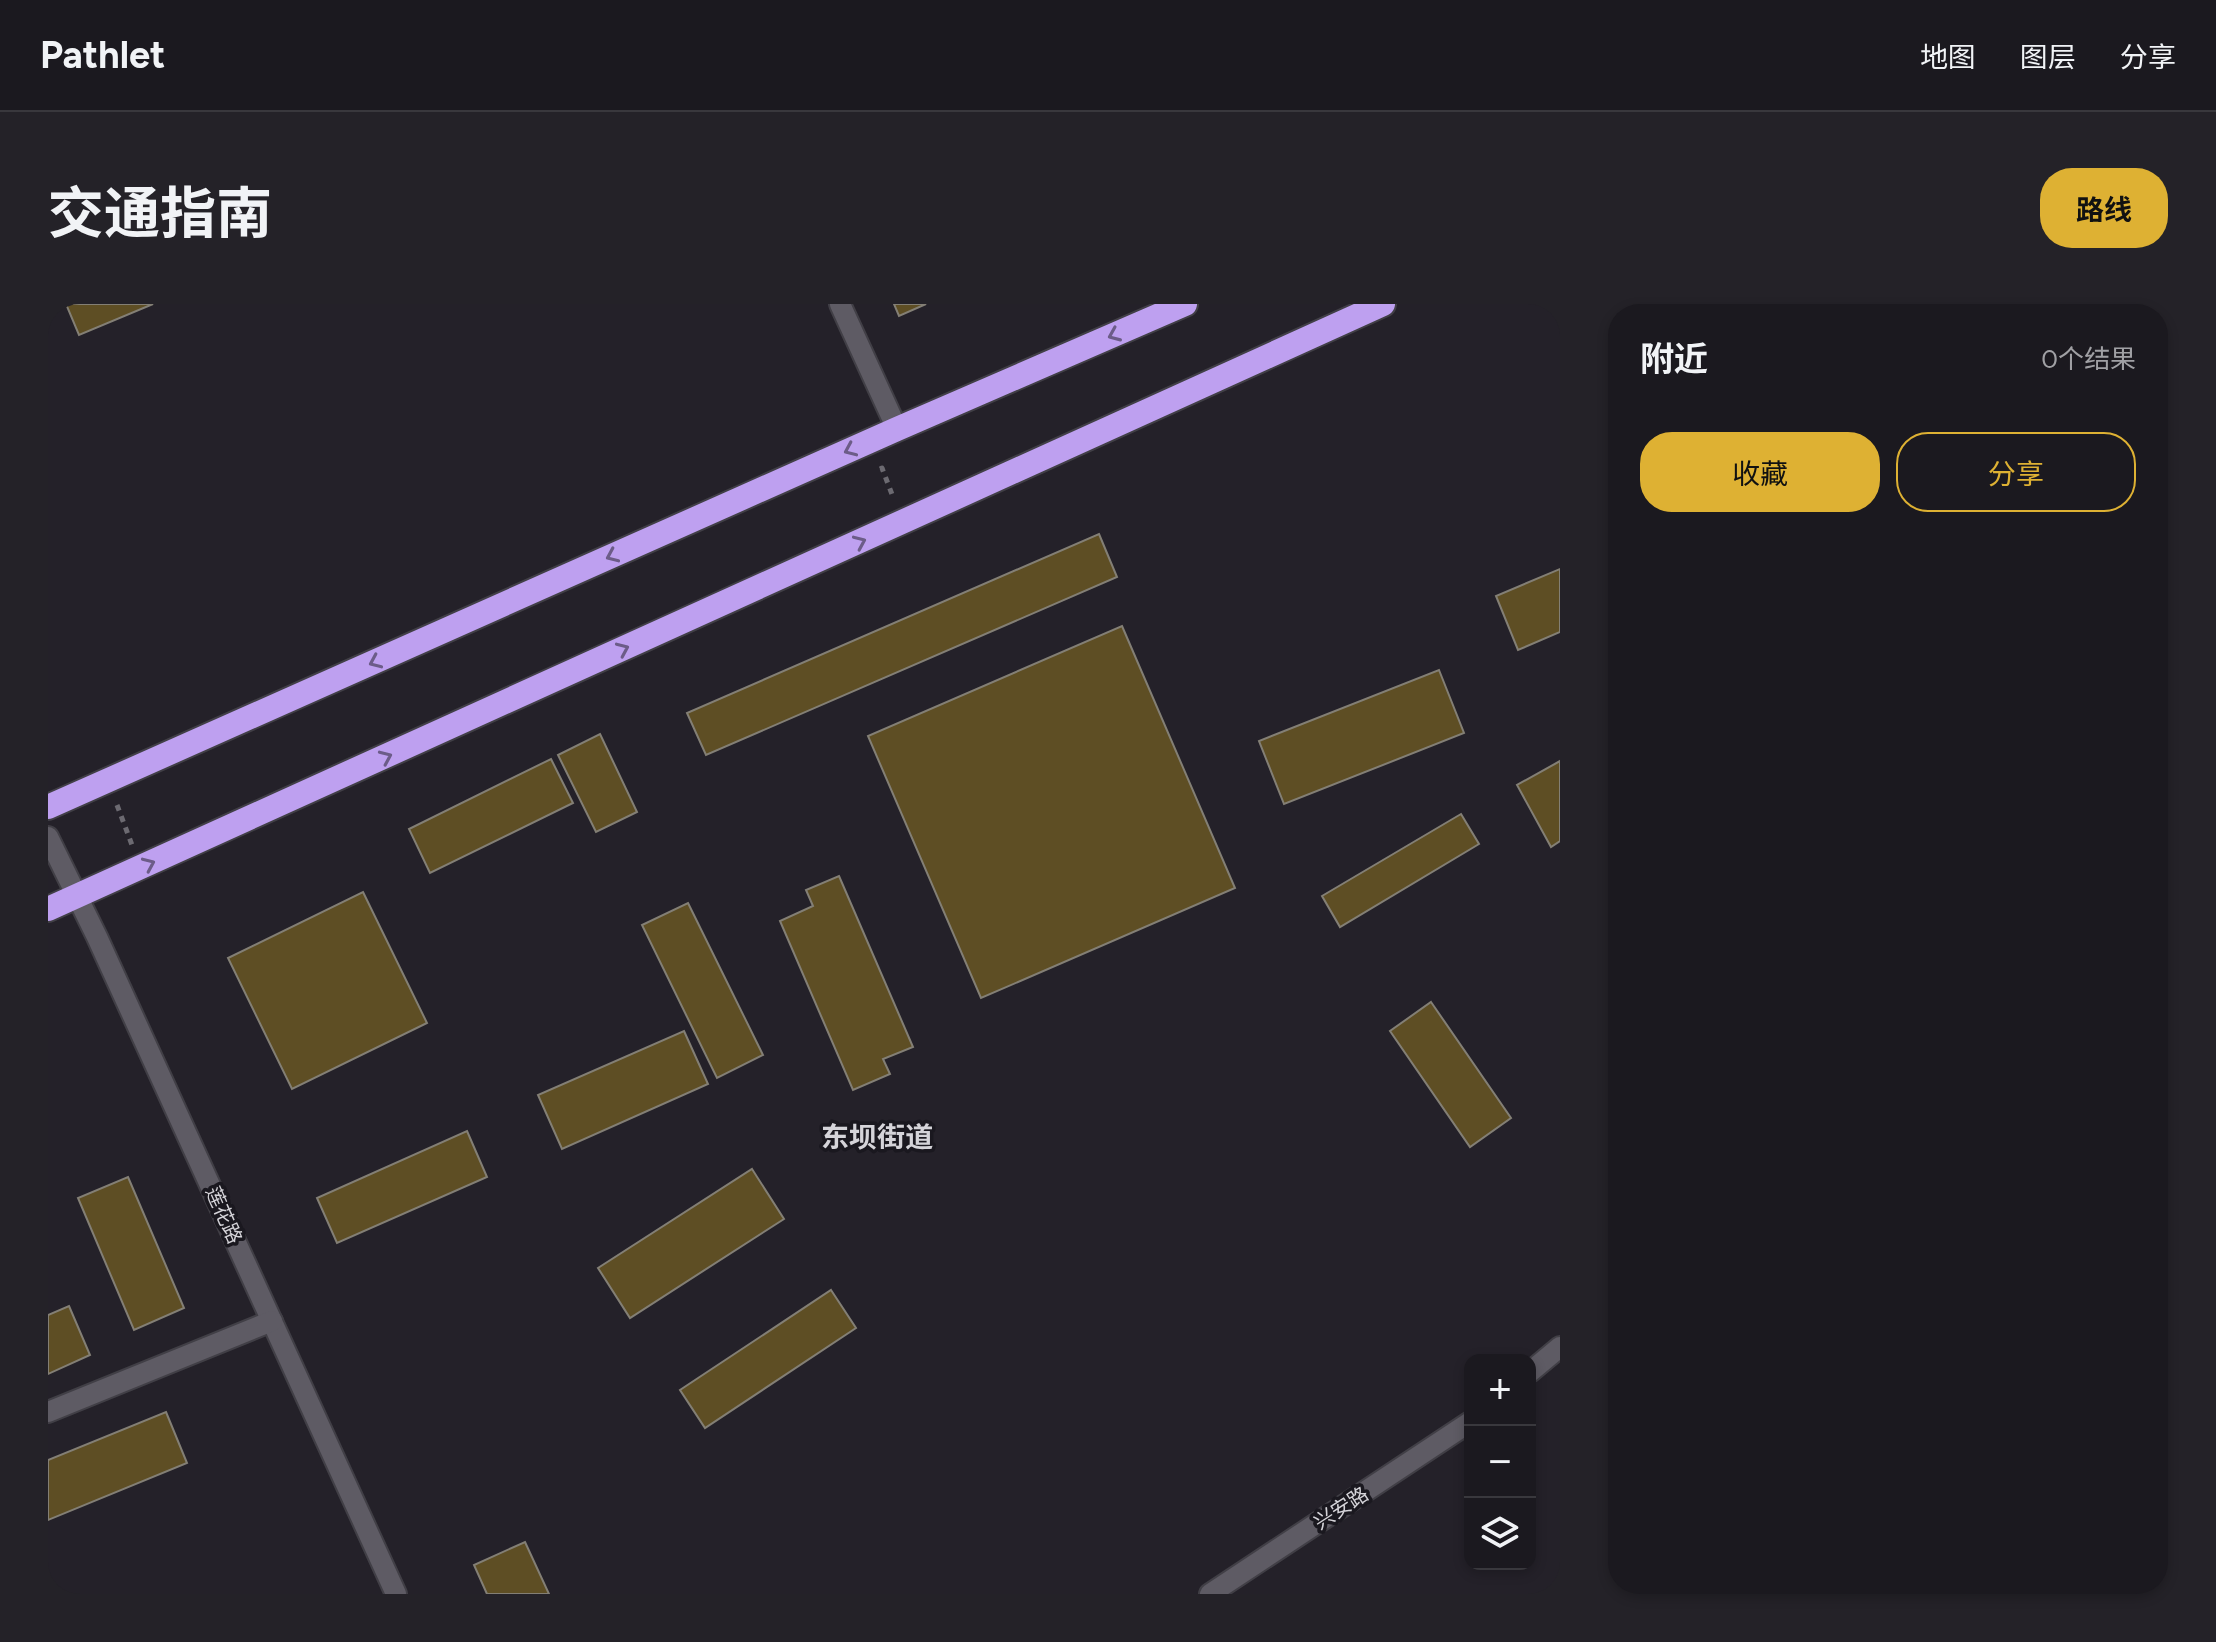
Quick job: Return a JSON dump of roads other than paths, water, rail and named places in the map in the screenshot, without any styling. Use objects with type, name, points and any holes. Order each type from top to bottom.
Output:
[{"type":"highway","points":[[48,807],[1185,304]]},
{"type":"highway","points":[[48,909],[1383,304]]},
{"type":"street","points":[[840,304],[897,429]]},
{"type":"street","name":"莲花路","points":[[48,837],[78,896],[396,1594]]},
{"type":"street","points":[[48,1412],[272,1321]]},
{"type":"street","points":[[1536,1367],[1560,1347]]},
{"type":"street","name":"兴安路","points":[[1210,1594],[1464,1426]]},
{"type":"district","name":"东坝街道","points":[[877,1137]]}]
